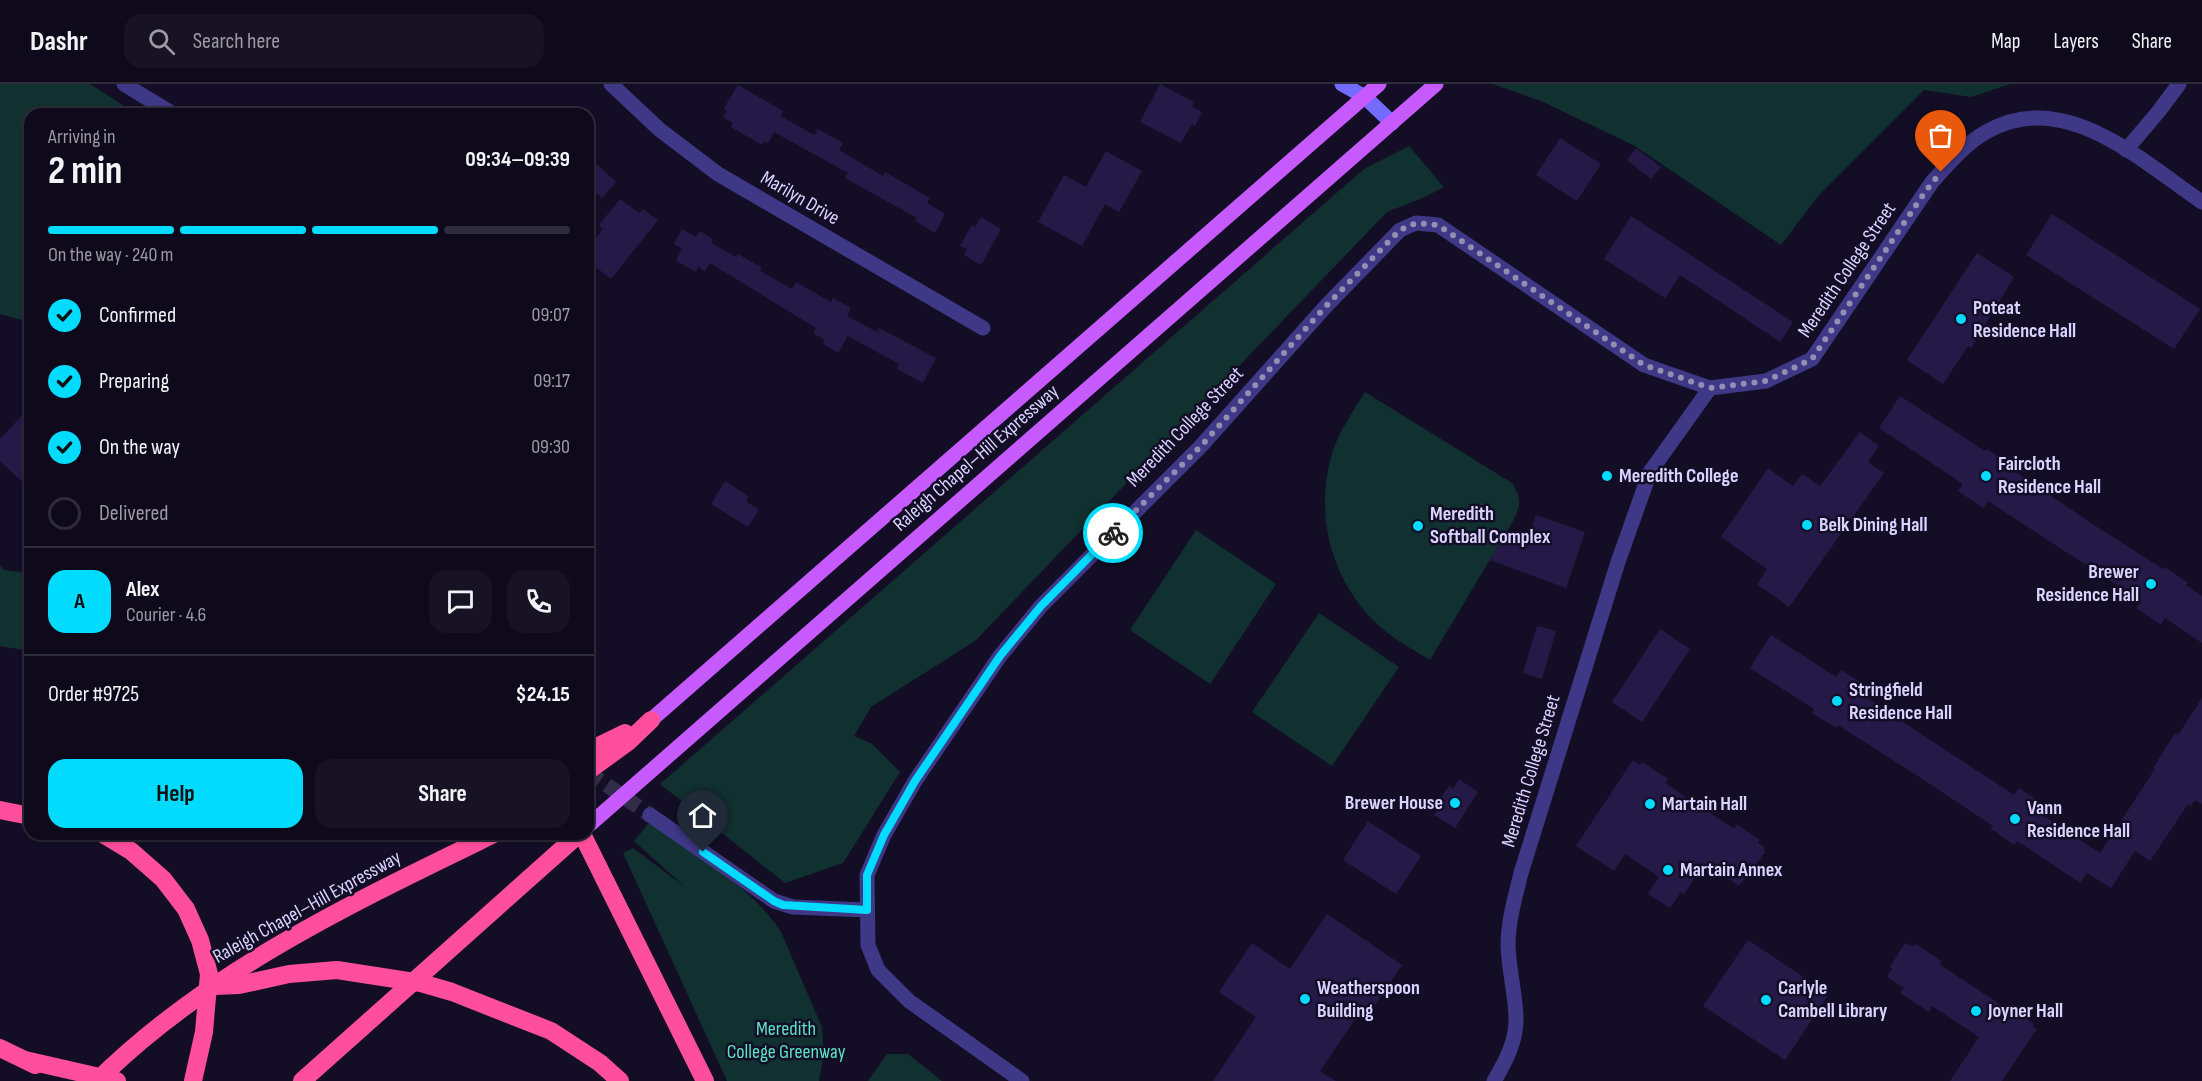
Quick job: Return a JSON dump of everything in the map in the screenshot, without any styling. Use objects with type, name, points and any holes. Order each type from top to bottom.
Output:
[{"type":"highway","points":[[594,748],[651,720]]},
{"type":"highway","name":"Raleigh Chapel–Hill Expressway","points":[[594,767],[628,742],[651,720]]},
{"type":"highway","points":[[4,810],[24,813]]},
{"type":"highway","points":[[113,840],[131,851],[163,879],[186,909],[200,940],[209,974],[204,1032],[193,1081]]},
{"type":"highway","name":"Raleigh Chapel–Hill Expressway","points":[[97,1081],[164,1023],[245,965],[318,923],[482,840]]},
{"type":"highway","points":[[302,1081],[574,840]]},
{"type":"highway","points":[[584,840],[705,1081]]},
{"type":"highway","points":[[214,986],[239,985],[289,974],[338,970],[421,983],[452,992],[551,1031],[600,1063],[620,1081]]},
{"type":"highway","points":[[0,1048],[66,1081]]},
{"type":"highway","points":[[25,1060],[117,1081]]},
{"type":"main road","name":"Raleigh Chapel–Hill Expressway","points":[[651,720],[1379,84]]},
{"type":"main road","name":"Raleigh Chapel–Hill Expressway","points":[[594,821],[1436,84]]},
{"type":"street","points":[[124,84],[163,108]]},
{"type":"street","name":"Marilyn Drive","points":[[612,84],[660,130],[718,174],[983,328]]},
{"type":"street","points":[[1342,84],[1365,97],[1392,123]]},
{"type":"street","points":[[2126,150],[2179,84]]},
{"type":"street","name":"Meredith College Street","points":[[1022,1081],[909,1001],[878,970],[868,945],[867,875],[884,835],[915,781],[1000,656],[1041,606],[1201,446],[1326,306],[1400,230],[1416,223],[1438,225],[1644,365],[1710,388],[1766,381],[1812,359],[1932,182],[1953,158],[1986,132],[2019,120],[2035,117],[2058,119],[2092,129],[2202,202]]},
{"type":"street","name":"Meredith College Street","points":[[1494,1081],[1507,1060],[1514,1039],[1516,1017],[1508,947],[1509,919],[1521,873],[1618,562],[1650,472],[1710,388]]},
{"type":"street","points":[[650,815],[774,901],[793,907],[867,910]]},
{"type":"green space","points":[[0,84],[90,84],[128,108],[24,108],[24,320],[0,314]]},
{"type":"green space","points":[[1493,84],[2010,84],[1971,97],[1924,90],[1819,195],[1781,245],[1635,146],[1541,101]]},
{"type":"green space","points":[[1409,146],[1444,187],[1387,212],[975,641],[871,707],[854,736],[872,744],[900,772],[843,863],[785,883],[660,784],[1364,169]]},
{"type":"green space","name":"Meredith Softball Complex","points":[[1365,392],[1512,483],[1519,498],[1519,506],[1513,521],[1430,660],[1387,632],[1359,604],[1337,566],[1330,545],[1325,501],[1326,479],[1331,457],[1341,432]]},
{"type":"green space","points":[[1196,530],[1276,584],[1210,684],[1130,630]]},
{"type":"green space","points":[[0,565],[4,570],[24,572],[24,650],[0,646]]},
{"type":"green space","points":[[1319,613],[1399,667],[1332,766],[1252,712]]},
{"type":"green space","name":"Meredith College Greenway","points":[[649,823],[738,885],[769,915],[781,932],[822,1027],[824,1053],[819,1081],[727,1081],[623,853],[633,848],[685,887],[634,841]]},
{"type":"green space","points":[[887,1054],[908,1054],[942,1081],[868,1081]]},
{"type":"building","points":[[1160,84],[1194,102],[1192,107],[1202,112],[1195,126],[1192,124],[1181,143],[1140,122]]},
{"type":"building","points":[[738,85],[783,111],[780,116],[814,135],[818,129],[843,143],[839,150],[883,176],[885,172],[930,198],[927,203],[945,214],[935,233],[915,221],[917,218],[845,178],[848,173],[774,132],[768,143],[765,141],[762,145],[731,127],[733,123],[723,117],[727,110],[724,108]]},
{"type":"building","points":[[1560,138],[1601,164],[1577,201],[1536,175]]},
{"type":"building","points":[[1636,148],[1661,167],[1651,179],[1627,160]]},
{"type":"building","points":[[1106,151],[1142,171],[1119,212],[1105,204],[1082,246],[1038,222],[1064,175],[1086,187]]},
{"type":"building","points":[[594,162],[616,182],[602,198],[594,191]]},
{"type":"building","points":[[620,199],[639,213],[643,209],[658,220],[611,279],[594,266],[594,240],[603,229],[599,225]]},
{"type":"building","points":[[2052,214],[2200,309],[2174,349],[2026,255]]},
{"type":"building","points":[[1631,216],[1793,322],[1780,342],[1680,275],[1665,298],[1604,259]]},
{"type":"building","points":[[981,217],[1001,229],[981,265],[964,255],[967,249],[960,246],[972,225],[975,227]]},
{"type":"building","points":[[682,229],[696,237],[699,231],[713,239],[711,243],[736,257],[738,254],[762,268],[760,271],[792,289],[796,282],[831,302],[833,298],[851,308],[847,316],[877,332],[879,328],[936,358],[923,383],[897,369],[899,364],[848,336],[838,353],[823,344],[825,340],[813,333],[816,328],[710,263],[705,271],[698,267],[696,272],[676,261],[682,248],[674,244]]},
{"type":"building","name":"Poteat Residence Hall","points":[[1977,253],[2014,277],[1971,348],[1968,346],[1943,384],[1907,360]]},
{"type":"building","points":[[1900,396],[1985,451],[1987,449],[2011,466],[2010,468],[2094,525],[2188,583],[2186,585],[2202,596],[2202,643],[2165,618],[2161,625],[2136,608],[2141,601],[1988,501],[1983,508],[1958,491],[1963,484],[1879,428]]},
{"type":"building","points":[[24,413],[24,483],[0,461],[0,439]]},
{"type":"building","name":"Belk Dining Hall","points":[[1860,432],[1879,446],[1868,462],[1884,473],[1789,607],[1757,584],[1767,569],[1721,537],[1768,468],[1793,486],[1802,474],[1820,486]]},
{"type":"building","points":[[725,481],[748,496],[747,502],[759,510],[748,527],[711,504]]},
{"type":"building","points":[[1536,515],[1585,532],[1566,588],[1490,560],[1506,532],[1526,544]]},
{"type":"building","points":[[1537,626],[1556,631],[1542,679],[1523,673]]},
{"type":"building","points":[[1660,629],[1690,649],[1642,722],[1612,702]]},
{"type":"building","points":[[1771,635],[1836,677],[1841,670],[1865,685],[1859,693],[2014,795],[2019,788],[2043,804],[2038,812],[2100,853],[2155,769],[2153,768],[2175,733],[2178,735],[2202,698],[2202,804],[2195,800],[2191,806],[2188,804],[2150,861],[2135,851],[2111,888],[2087,873],[2080,883],[2017,841],[2014,845],[1991,829],[1993,826],[1838,725],[1836,728],[1812,713],[1814,709],[1750,668]]},
{"type":"building","name":"Martain Hall","points":[[1633,760],[1640,765],[1642,762],[1668,779],[1665,783],[1734,829],[1737,824],[1760,840],[1758,843],[1765,848],[1763,850],[1765,852],[1739,886],[1719,872],[1715,877],[1701,868],[1684,894],[1681,892],[1670,908],[1648,894],[1659,877],[1625,854],[1614,871],[1576,846]]},
{"type":"building","name":"Brewer House","points":[[1459,779],[1478,792],[1455,828],[1434,815],[1441,804],[1438,802],[1449,786],[1453,789]]},
{"type":"building","points":[[1368,821],[1421,856],[1396,894],[1343,860]]},
{"type":"building","name":"Weatherspoon Building","points":[[1327,914],[1402,965],[1371,1011],[1364,1006],[1320,1071],[1336,1081],[1213,1081],[1256,1017],[1219,992],[1252,943],[1290,969]]},
{"type":"building","name":"Carlyle Cambell Library","points":[[1748,940],[1829,994],[1785,1060],[1703,1006]]},
{"type":"building","name":"Joyner Hall","points":[[1905,943],[1914,946],[1916,944],[1941,961],[1939,964],[2034,1024],[2032,1026],[2037,1029],[2002,1081],[1950,1081],[1979,1037],[1932,1006],[1929,1012],[1900,993],[1904,988],[1887,977],[1892,969],[1890,967]]},
{"type":"tunnel","points":[[594,776],[650,815]]},
{"type":"way so far","points":[[1113,533],[1201,446],[1326,306],[1400,230],[1416,223],[1438,225],[1644,365],[1710,388],[1766,381],[1812,359],[1925,192],[1941,172]]},
{"type":"place","name":"Poteat Residence Hall","points":[[1961,319]]},
{"type":"place","name":"Meredith College","points":[[1607,476]]},
{"type":"place","name":"Faircloth Residence Hall","points":[[1986,476]]},
{"type":"place","name":"Belk Dining Hall","points":[[1807,525]]},
{"type":"place","name":"Meredith Softball Complex","points":[[1418,526]]},
{"type":"place","name":"Brewer Residence Hall","points":[[2151,584]]},
{"type":"place","name":"Stringfield Residence Hall","points":[[1837,701]]},
{"type":"place","name":"Brewer House","points":[[1455,803]]},
{"type":"place","name":"Martain Hall","points":[[1650,804]]},
{"type":"place","name":"Vann Residence Hall","points":[[2015,819]]},
{"type":"place","name":"Martain Annex","points":[[1668,870]]},
{"type":"place","name":"Weatherspoon Building","points":[[1305,999]]},
{"type":"place","name":"Carlyle Cambell Library","points":[[1766,1000]]},
{"type":"place","name":"Joyner Hall","points":[[1976,1011]]},
{"type":"route","points":[[703,852],[783,905],[867,910],[867,875],[884,835],[915,781],[1000,656],[1041,606],[1113,533]]}]
